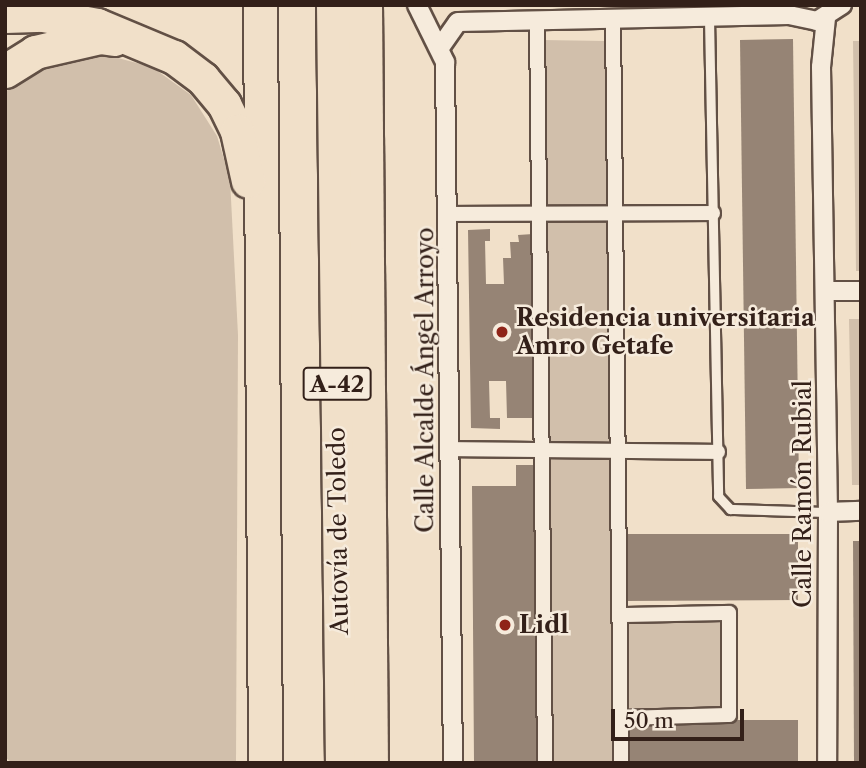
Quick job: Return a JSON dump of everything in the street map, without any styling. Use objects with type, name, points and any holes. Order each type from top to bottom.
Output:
[{"type":"highway","points":[[260,5],[265,763]]},
{"type":"highway","name":"Autovía de Toledo","points":[[333,5],[342,763]]},
{"type":"highway","name":"Autovía de Toledo","points":[[365,5],[371,763]]},
{"type":"highway","points":[[5,16],[43,15],[97,25],[144,42],[203,79],[224,104],[237,131],[245,159],[264,296]]},
{"type":"highway","points":[[5,71],[35,52],[100,37],[144,42]]},
{"type":"highway","points":[[370,716],[383,763]]},
{"type":"street","points":[[417,5],[419,18],[441,46],[458,22],[792,14],[826,18],[842,5]]},
{"type":"street","name":"Calle Ramón Rubial","points":[[792,14],[821,58]]},
{"type":"street","name":"Calle Ramón Rubial","points":[[826,18],[821,58],[828,512],[827,763]]},
{"type":"street","points":[[614,20],[621,763]]},
{"type":"street","points":[[537,21],[545,763]]},
{"type":"street","name":"Calle Alcalde Ángel Arroyo","points":[[441,46],[449,214],[453,763]]},
{"type":"street","points":[[449,214],[713,213]]},
{"type":"street","points":[[826,291],[861,291]]},
{"type":"street","points":[[450,449],[718,452]]},
{"type":"street","points":[[828,512],[861,511]]},
{"type":"street","points":[[620,615],[729,613],[729,715],[621,718]]},
{"type":"lane","points":[[709,18],[718,496],[730,509],[828,512]]},
{"type":"shaded area","points":[[542,40],[605,41],[616,621],[723,618],[722,709],[617,763],[548,763]]},
{"type":"shaded area","points":[[853,41],[861,41],[861,271],[856,271]]},
{"type":"shaded area","points":[[99,53],[152,67],[191,95],[217,136],[230,179],[238,335],[236,763],[12,763],[5,757],[5,92],[53,60]]},
{"type":"shaded area","points":[[849,319],[861,319],[861,485],[852,485]]},
{"type":"building","points":[[793,39],[799,488],[746,489],[740,40]]},
{"type":"building","name":"Residencia universitaria Amro Getafe","points":[[490,229],[490,241],[485,241],[486,284],[504,284],[503,258],[511,258],[510,242],[519,242],[518,235],[533,234],[535,418],[507,418],[506,381],[489,381],[490,418],[500,418],[500,429],[471,428],[468,230]]},
{"type":"building","name":"Lidl","points":[[516,465],[537,465],[539,763],[474,763],[472,486],[516,486]]},
{"type":"building","points":[[626,534],[798,534],[798,600],[626,601]]},
{"type":"building","points":[[853,541],[861,541],[861,763],[854,763]]},
{"type":"building","points":[[627,720],[798,720],[798,763],[627,763]]},
{"type":"place","name":"Residencia universitaria Amro Getafe","points":[[502,332]]},
{"type":"place","name":"Lidl","points":[[505,625]]}]
